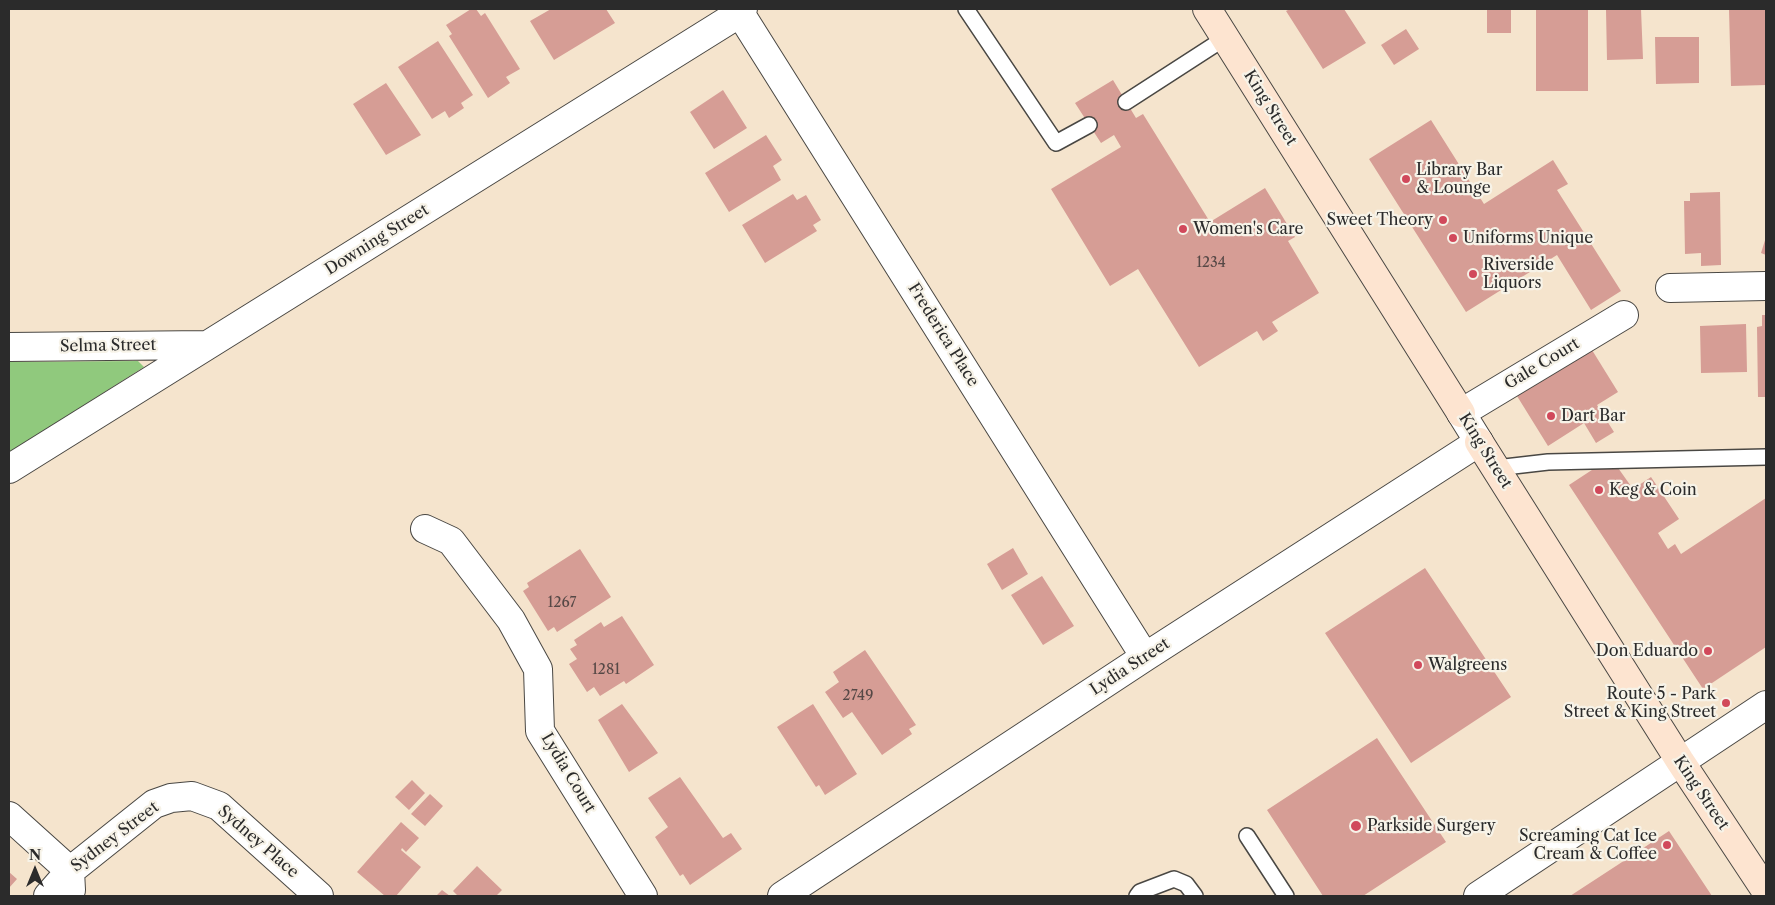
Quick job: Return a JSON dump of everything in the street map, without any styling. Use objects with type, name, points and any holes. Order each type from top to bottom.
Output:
[{"type":"main road","name":"King Street","points":[[1207,9],[1461,413]]},
{"type":"main road","name":"King Street","points":[[1479,442],[1680,761],[1766,891]]},
{"type":"street","name":"Downing Street","points":[[9,469],[741,11]]},
{"type":"street","name":"Frederica Place","points":[[741,11],[1145,657]]},
{"type":"street","points":[[1670,288],[1766,286]]},
{"type":"street","name":"Gale Court","points":[[1461,413],[1624,315]]},
{"type":"street","name":"Selma Street","points":[[9,347],[207,345]]},
{"type":"street","name":"King Street","points":[[1461,413],[1479,442]]},
{"type":"street","name":"Lydia Street","points":[[782,896],[1145,657],[1479,442]]},
{"type":"street","name":"Lydia Court","points":[[425,529],[452,541],[512,620],[538,669],[540,731],[644,896]]},
{"type":"street","points":[[1478,896],[1766,705]]},
{"type":"street","name":"Sydney Street","points":[[48,896],[70,884],[154,804],[172,798],[192,796]]},
{"type":"street","name":"Sydney Place","points":[[192,796],[219,806],[319,896]]},
{"type":"street","points":[[9,816],[70,884]]},
{"type":"lane","points":[[966,9],[1056,144],[1089,125]]},
{"type":"lane","points":[[1126,102],[1226,38]]},
{"type":"lane","points":[[1496,468],[1548,462],[1766,457]]},
{"type":"lane","points":[[1247,836],[1286,896]]},
{"type":"lane","points":[[1137,896],[1140,892],[1174,879],[1186,884],[1195,896]]},
{"type":"green space","points":[[138,361],[144,367],[9,453],[9,362]]},
{"type":"building","points":[[471,9],[476,9],[481,16],[485,13],[520,69],[506,77],[510,83],[488,98],[449,36],[452,34],[446,25]]},
{"type":"building","points":[[551,9],[606,9],[615,23],[554,60],[530,21]]},
{"type":"building","points":[[1290,9],[1344,9],[1366,43],[1323,69],[1286,11]]},
{"type":"building","points":[[1487,9],[1511,9],[1511,33],[1487,33]]},
{"type":"building","points":[[1536,9],[1588,9],[1588,91],[1536,91]]},
{"type":"building","points":[[1641,9],[1643,59],[1607,60],[1606,10]]},
{"type":"building","points":[[1729,9],[1766,9],[1766,85],[1731,86]]},
{"type":"building","points":[[1406,29],[1419,49],[1394,65],[1381,45]]},
{"type":"building","points":[[1655,37],[1699,37],[1699,83],[1656,84]]},
{"type":"building","points":[[438,41],[473,95],[461,103],[464,108],[449,118],[445,111],[432,119],[398,67]]},
{"type":"building","name":"Women's Care","points":[[1113,80],[1136,118],[1143,114],[1210,222],[1265,188],[1295,237],[1288,241],[1319,293],[1272,322],[1278,331],[1263,341],[1257,331],[1199,367],[1138,269],[1110,286],[1051,189],[1121,147],[1114,135],[1101,143],[1075,103]]},
{"type":"building","points":[[386,83],[421,135],[386,155],[353,104]]},
{"type":"building","points":[[723,90],[747,128],[714,149],[690,112]]},
{"type":"building","points":[[1431,120],[1484,204],[1553,160],[1568,184],[1557,190],[1621,291],[1591,310],[1557,255],[1466,312],[1369,159]]},
{"type":"building","points":[[766,135],[782,160],[773,166],[781,180],[729,212],[705,173]]},
{"type":"building","points":[[1720,192],[1721,265],[1701,266],[1701,253],[1685,254],[1684,201],[1690,201],[1690,193]]},
{"type":"building","points":[[793,194],[797,200],[806,195],[821,220],[813,225],[817,231],[765,263],[742,225]]},
{"type":"building","points":[[1766,237],[1766,255],[1761,253]]},
{"type":"building","points":[[1762,315],[1766,315],[1766,397],[1758,397],[1757,327],[1762,326]]},
{"type":"building","points":[[1746,324],[1747,372],[1701,373],[1700,326]]},
{"type":"building","points":[[1592,350],[1618,392],[1597,405],[1614,432],[1596,443],[1584,423],[1548,446],[1517,396]]},
{"type":"building","points":[[1601,464],[1616,465],[1633,489],[1651,477],[1679,519],[1658,533],[1668,549],[1675,544],[1681,554],[1766,498],[1766,647],[1703,689],[1569,485]]},
{"type":"building","points":[[1013,548],[1028,574],[1002,590],[987,564]]},
{"type":"building","points":[[580,549],[611,597],[557,632],[554,627],[548,631],[523,591],[529,587],[527,583]]},
{"type":"building","name":"Walgreens","points":[[1425,568],[1511,697],[1411,763],[1325,633]]},
{"type":"building","points":[[1042,576],[1074,626],[1043,645],[1011,595]]},
{"type":"building","points":[[622,616],[654,665],[626,684],[624,681],[600,696],[594,687],[587,692],[569,664],[577,659],[570,649],[577,645],[574,640],[601,622],[604,627]]},
{"type":"building","points":[[865,650],[916,725],[909,729],[912,734],[882,755],[852,712],[843,718],[825,692],[839,682],[833,672]]},
{"type":"building","points":[[622,704],[658,753],[629,772],[598,720]]},
{"type":"building","points":[[813,704],[857,774],[825,795],[819,785],[816,787],[777,727]]},
{"type":"building","name":"Parkside Surgery","points":[[1377,738],[1446,842],[1363,896],[1323,896],[1267,810]]},
{"type":"building","points":[[680,777],[723,838],[731,833],[742,849],[690,885],[683,874],[680,876],[655,837],[668,827],[648,798]]},
{"type":"building","points":[[412,780],[425,793],[409,810],[395,797]]},
{"type":"building","points":[[430,794],[443,806],[425,826],[411,814]]},
{"type":"building","points":[[401,822],[419,838],[406,852],[402,848],[401,850],[421,867],[396,896],[385,896],[357,872]]},
{"type":"building","points":[[1669,831],[1712,896],[1570,896],[1616,866]]},
{"type":"building","points":[[477,866],[502,890],[496,896],[458,896],[453,891]]},
{"type":"building","points":[[9,872],[17,879],[9,888]]},
{"type":"building","points":[[442,890],[450,896],[436,896]]},
{"type":"place","name":"Library Bar & Lounge","points":[[1406,179]]},
{"type":"place","name":"Sweet Theory","points":[[1443,220]]},
{"type":"place","name":"Women's Care","points":[[1183,229]]},
{"type":"place","name":"Uniforms Unique","points":[[1453,238]]},
{"type":"place","name":"Riverside Liquors","points":[[1473,274]]},
{"type":"place","name":"Dart Bar","points":[[1551,416]]},
{"type":"place","name":"Keg & Coin","points":[[1599,490]]},
{"type":"place","name":"Don Eduardo","points":[[1708,651]]},
{"type":"place","name":"Walgreens","points":[[1418,665]]},
{"type":"place","name":"Route 5 - Park Street & King Street","points":[[1726,703]]},
{"type":"place","name":"Parkside Surgery","points":[[1356,826]]},
{"type":"place","name":"Screaming Cat Ice Cream & Coffee","points":[[1667,845]]}]
